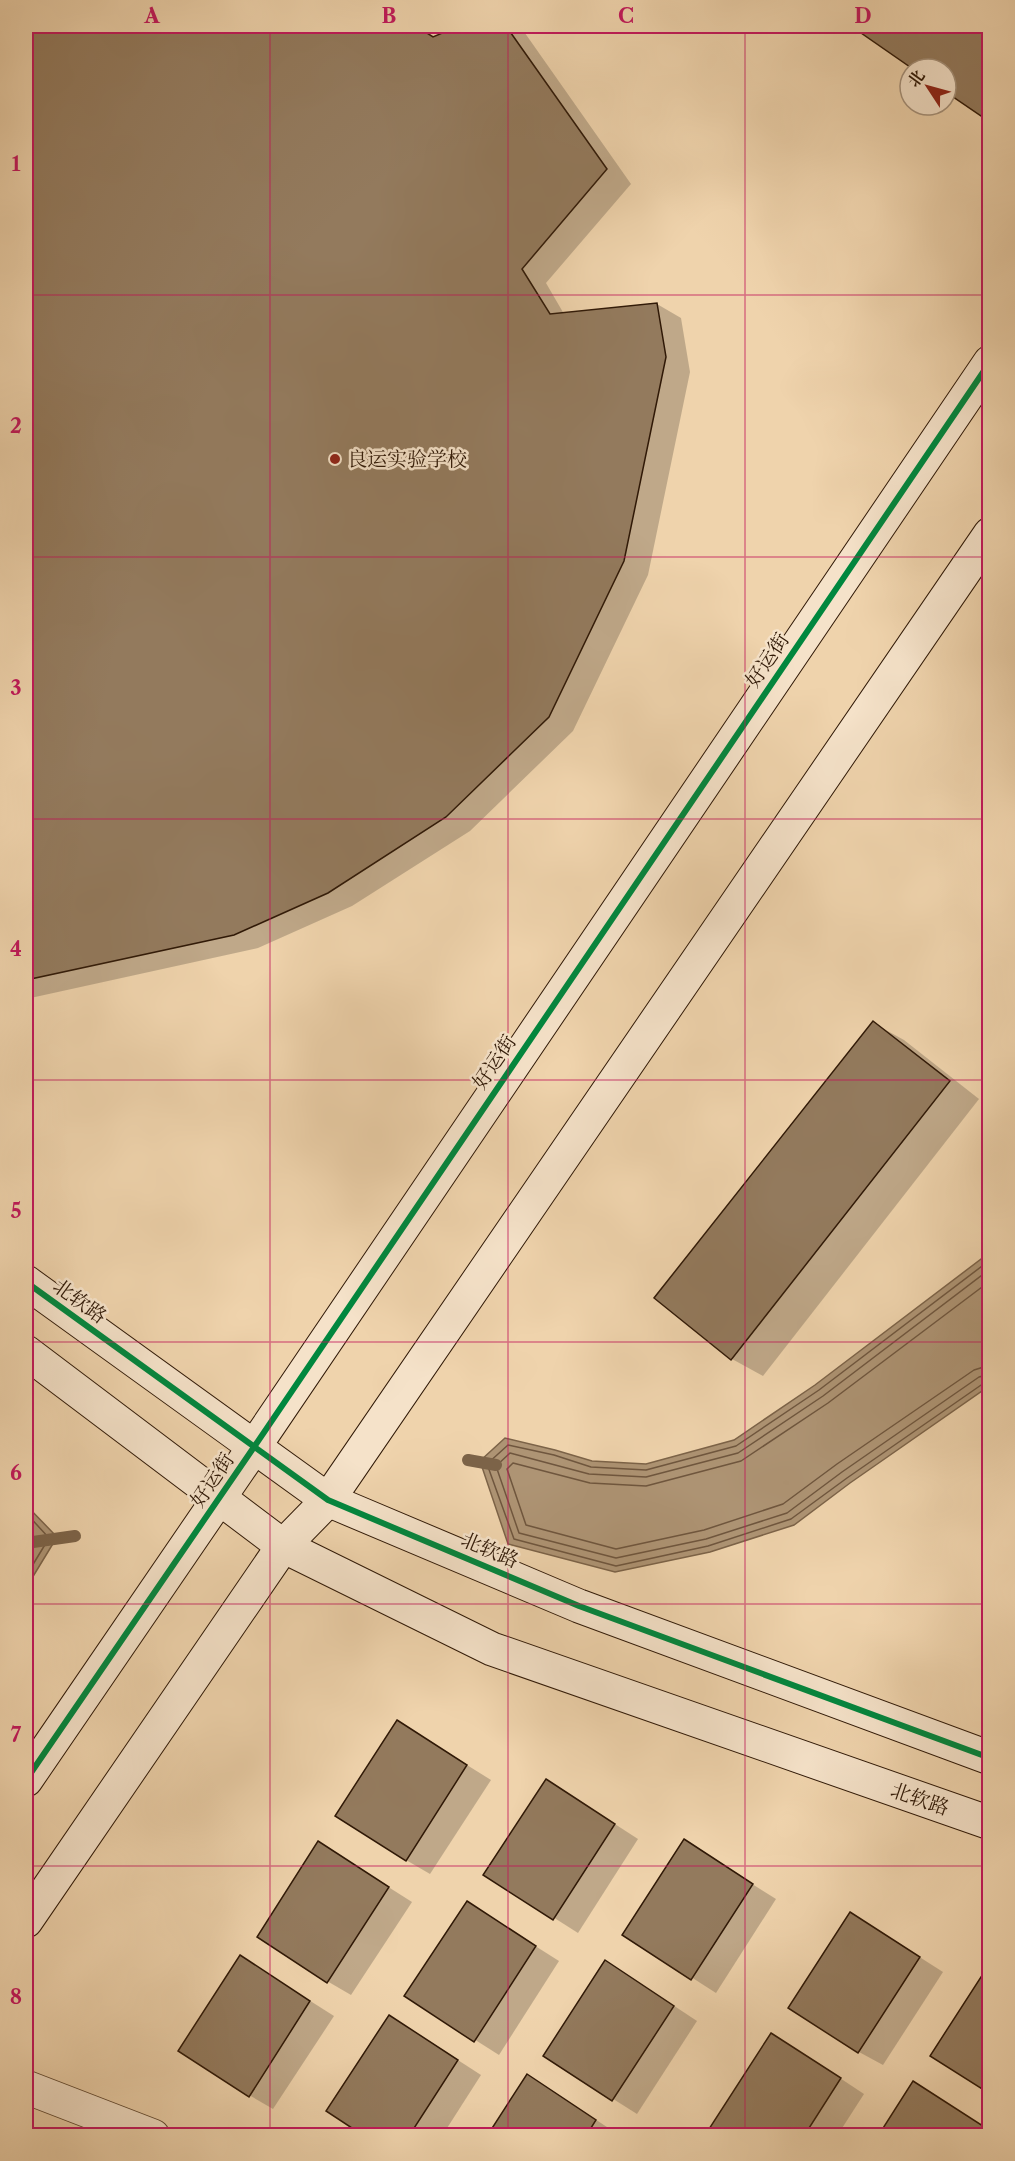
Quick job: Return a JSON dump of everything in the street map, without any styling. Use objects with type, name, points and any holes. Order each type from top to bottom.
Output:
[{"type":"street","name":"好运街","points":[[26,1780],[990,362]]},
{"type":"street","points":[[26,1921],[283,1546],[328,1500],[990,534]]},
{"type":"street","name":"北软路","points":[[26,1282],[328,1500],[579,1606],[990,1758]]},
{"type":"street","name":"北软路","points":[[26,1352],[283,1546],[492,1649],[990,1823]]},
{"type":"street","points":[[26,2087],[153,2136]]},
{"type":"water","points":[[989,1253],[989,1386],[794,1525],[710,1552],[615,1572],[508,1544],[480,1461],[505,1438],[592,1461],[646,1464],[734,1440],[815,1385]]},
{"type":"water","points":[[26,1505],[57,1537],[26,1588]]},
{"type":"building","name":"良运实验学校","points":[[26,26],[416,26],[433,37],[459,26],[506,26],[607,169],[522,269],[550,314],[657,303],[666,357],[624,561],[549,717],[446,817],[328,893],[234,935],[26,980]]},
{"type":"building","points":[[851,26],[990,26],[990,122],[958,100],[958,57],[898,59]]},
{"type":"building","points":[[873,1021],[950,1081],[731,1360],[654,1298]]},
{"type":"building","points":[[397,1720],[467,1765],[406,1861],[335,1816]]},
{"type":"building","points":[[546,1779],[615,1824],[553,1920],[483,1875]]},
{"type":"building","points":[[684,1839],[753,1884],[691,1980],[622,1935]]},
{"type":"building","points":[[318,1841],[389,1887],[327,1983],[257,1937]]},
{"type":"building","points":[[467,1901],[536,1946],[474,2042],[404,1996]]},
{"type":"building","points":[[850,1912],[920,1957],[858,2053],[788,2008]]},
{"type":"building","points":[[240,1955],[310,2001],[249,2097],[178,2051]]},
{"type":"building","points":[[605,1960],[674,2006],[612,2101],[543,2056]]},
{"type":"building","points":[[990,1963],[990,2094],[930,2056]]},
{"type":"building","points":[[389,2015],[458,2060],[409,2136],[364,2136],[326,2111]]},
{"type":"building","points":[[771,2033],[841,2078],[804,2136],[719,2136],[709,2129]]},
{"type":"building","points":[[527,2074],[596,2120],[586,2136],[487,2136]]},
{"type":"building","points":[[913,2081],[983,2126],[977,2136],[878,2136]]},
{"type":"waterway","points":[[468,1460],[496,1465]]},
{"type":"waterway","points":[[26,1543],[75,1536]]},
{"type":"cycle path","points":[[26,1780],[990,362]]},
{"type":"cycle path","points":[[26,1282],[328,1500],[579,1606],[990,1758]]},
{"type":"place","name":"良运实验学校","points":[[335,459]]}]
